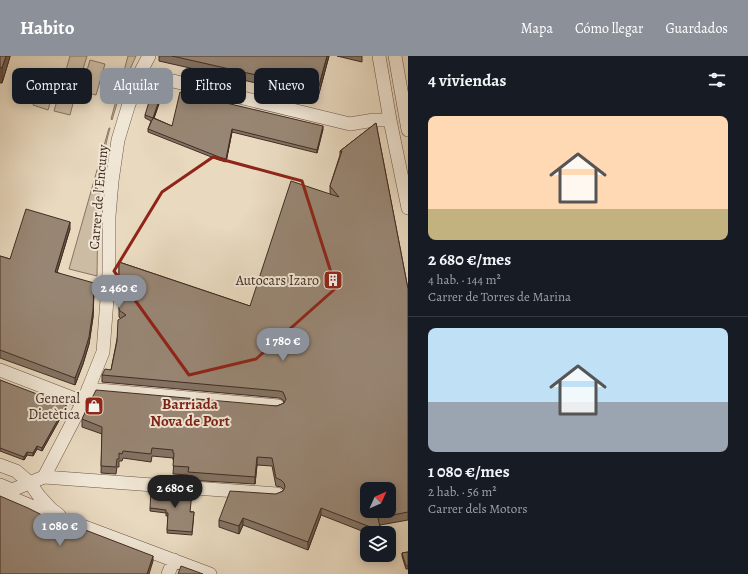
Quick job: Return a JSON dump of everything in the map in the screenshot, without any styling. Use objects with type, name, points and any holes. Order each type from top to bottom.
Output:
[{"type":"street","name":"Carrer de l'Encuny","points":[[44,477],[83,402],[103,352],[109,273],[109,216],[118,140],[141,71],[149,56]]},
{"type":"street","points":[[379,56],[408,208]]},
{"type":"street","points":[[395,56],[408,130]]},
{"type":"street","points":[[173,81],[350,124],[374,120],[390,120]]},
{"type":"street","points":[[0,370],[83,402]]},
{"type":"street","points":[[88,389],[278,406]]},
{"type":"street","points":[[0,465],[16,471],[30,483],[51,509],[69,521]]},
{"type":"street","points":[[0,485],[12,490],[44,477],[277,494]]},
{"type":"street","points":[[0,493],[50,516],[69,521],[210,574]]},
{"type":"street","points":[[168,574],[174,560]]},
{"type":"highlighted area","points":[[213,157],[302,181],[336,288],[256,359],[189,375],[114,271],[162,192]]},
{"type":"shaded area","points":[[70,56],[87,56],[83,68],[67,68]]},
{"type":"shaded area","points":[[128,56],[136,56],[131,68],[125,68]]},
{"type":"shaded area","points":[[90,60],[105,64],[104,68],[100,68],[100,81],[96,95],[92,94],[92,68],[88,68]]},
{"type":"shaded area","points":[[33,104],[50,104],[48,110]]},
{"type":"shaded area","points":[[56,104],[73,104],[70,115],[54,111]]},
{"type":"shaded area","points":[[115,104],[117,104],[112,120]]},
{"type":"shaded area","points":[[109,128],[100,183],[97,276],[69,269]]},
{"type":"building","points":[[0,56],[6,56],[2,68],[0,67]]},
{"type":"building","points":[[172,56],[327,56],[319,85],[319,68],[254,68],[254,75],[246,73],[246,68],[225,68]]},
{"type":"building","points":[[180,92],[181,104],[230,104],[323,126],[317,150],[232,129],[226,159],[148,129],[153,118],[172,126]]},
{"type":"building","points":[[148,104],[158,104],[153,118],[145,115]]},
{"type":"building","points":[[376,123],[408,289],[408,512],[396,514],[396,482],[360,482],[360,518],[378,518],[380,526],[368,526],[321,508],[308,542],[243,518],[239,526],[219,520],[230,491],[276,494],[283,491],[285,487],[284,483],[276,478],[272,458],[257,457],[255,477],[188,472],[189,467],[173,466],[173,450],[152,448],[151,454],[123,451],[122,454],[119,453],[119,459],[117,459],[116,467],[101,466],[102,427],[82,419],[96,390],[277,406],[284,403],[286,399],[283,392],[279,391],[102,375],[105,369],[111,370],[117,341],[118,320],[126,315],[119,310],[119,262],[250,306],[291,181],[339,197],[330,186],[342,151],[340,151]]},
{"type":"building","points":[[26,209],[70,222],[55,272],[94,283],[93,310],[89,337],[75,378],[0,350],[0,256],[10,259]]},
{"type":"building","points":[[0,380],[66,405],[42,448],[37,446],[33,453],[27,452],[24,457],[0,448]]},
{"type":"building","points":[[151,490],[192,493],[190,512],[194,512],[192,532],[167,530],[168,513],[166,513],[166,510],[150,508]]},
{"type":"building","points":[[0,496],[48,518],[67,523],[153,556],[147,574],[0,574]]},
{"type":"building","points":[[408,552],[408,566],[406,566],[402,553]]},
{"type":"building","points":[[181,566],[203,574],[178,574]]},
{"type":"place","name":"Autocars Izaro","points":[[333,280]]},
{"type":"place","name":"General Dietètica","points":[[94,406]]},
{"type":"district","name":"Barriada Nova de Port","points":[[190,412]]}]
